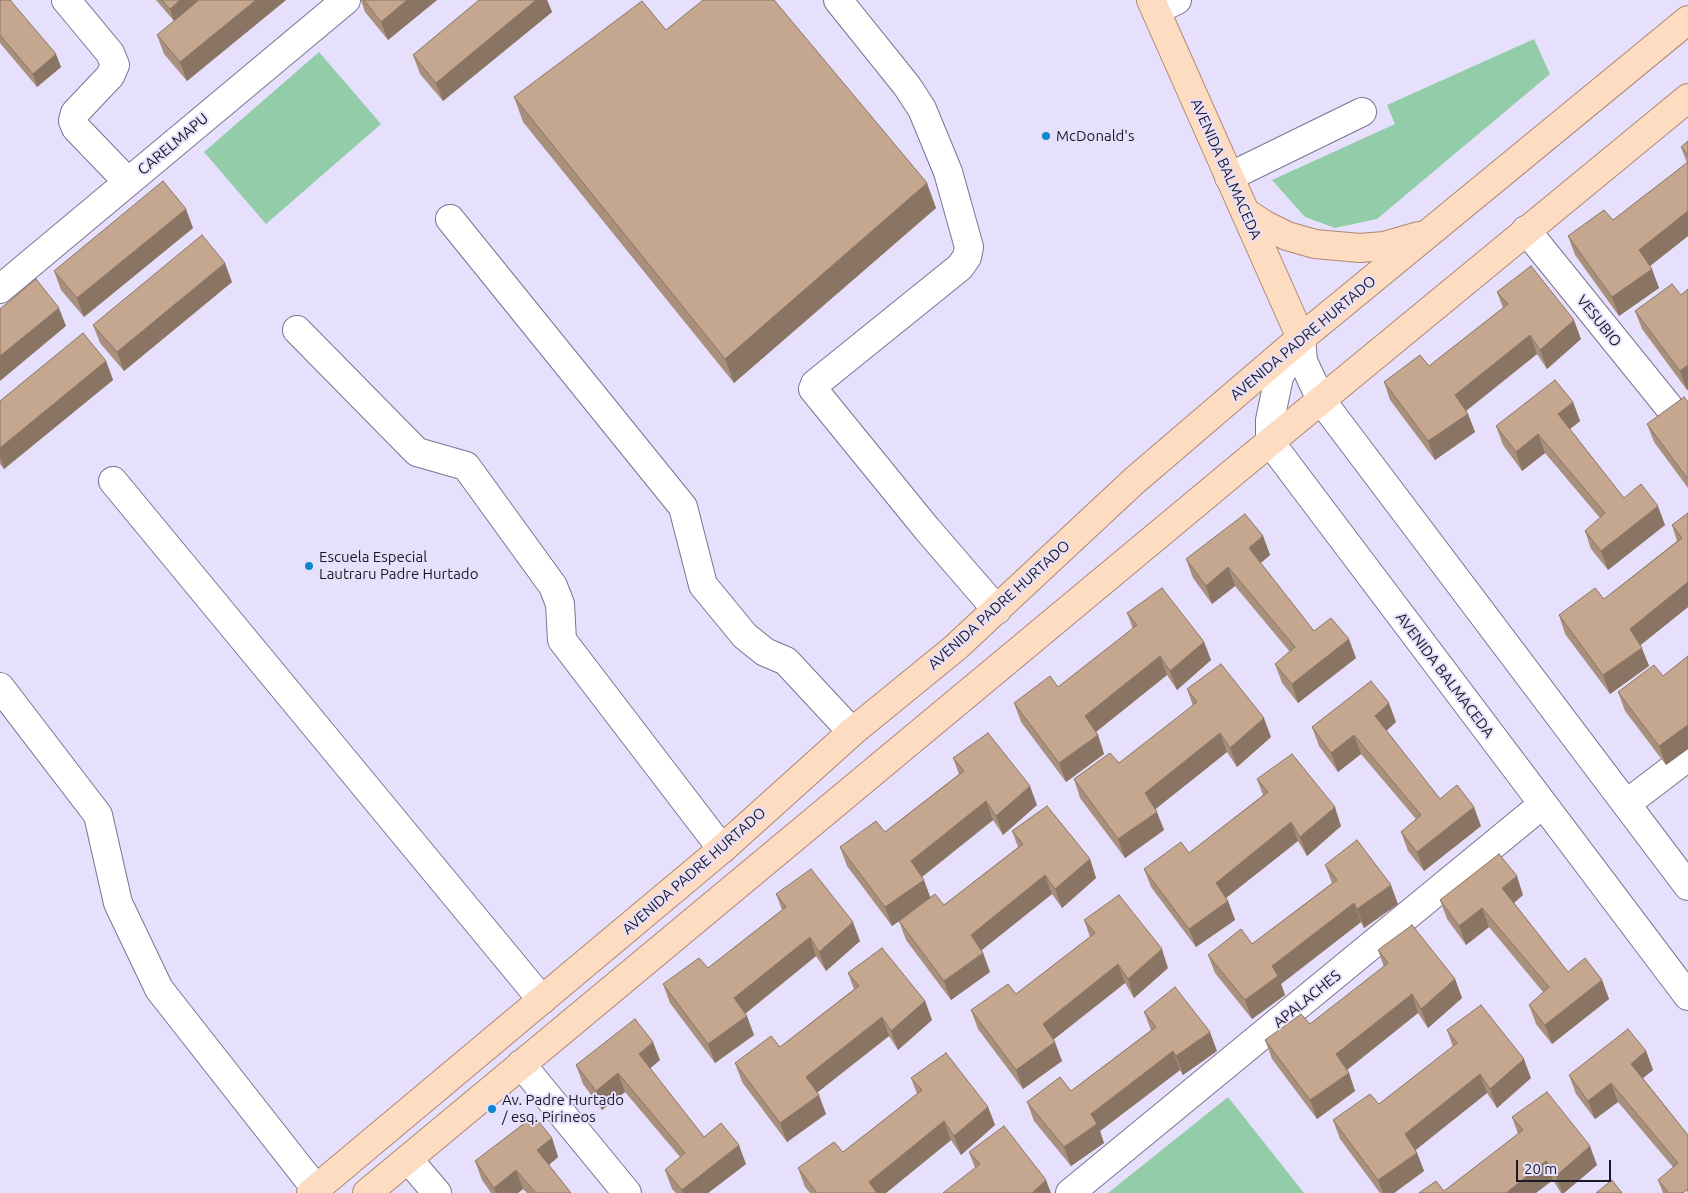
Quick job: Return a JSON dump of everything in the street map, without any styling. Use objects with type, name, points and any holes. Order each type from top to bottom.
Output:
[{"type":"main road","name":"AVENIDA BALMACEDA","points":[[1161,3],[1229,177],[1301,338]]},
{"type":"main road","name":"AVENIDA PADRE HURTADO","points":[[314,1191],[722,849],[852,732],[955,648],[1134,481],[1301,338],[1688,20]]},
{"type":"main road","points":[[367,1193],[1270,442],[1688,98]]},
{"type":"main road","points":[[1245,212],[1265,226],[1287,236],[1334,247],[1384,246],[1430,232]]},
{"type":"street","points":[[66,0],[110,53],[115,65],[110,76],[75,113],[73,122],[76,128],[128,182]]},
{"type":"street","name":"CARELMAPU","points":[[0,289],[346,0]]},
{"type":"street","points":[[838,0],[907,86],[922,110],[948,172],[969,247],[967,257],[960,267],[815,384],[813,388],[927,529],[997,610]]},
{"type":"street","points":[[1229,177],[1362,112]]},
{"type":"street","points":[[450,219],[682,507],[703,585],[745,636],[765,652],[786,660],[852,732]]},
{"type":"street","name":"VESUBIO","points":[[1526,230],[1673,412]]},
{"type":"street","points":[[297,330],[417,452],[466,466],[553,586],[560,604],[562,640],[722,849]]},
{"type":"street","points":[[1270,442],[1270,420],[1277,384],[1289,357],[1301,338]]},
{"type":"street","name":"AVENIDA BALMACEDA","points":[[1301,338],[1303,361],[1321,400],[1688,886]]},
{"type":"street","name":"AVENIDA BALMACEDA","points":[[1270,442],[1688,996]]},
{"type":"street","points":[[113,481],[542,1000]]},
{"type":"street","points":[[0,687],[98,815],[118,903],[159,990],[314,1191]]},
{"type":"street","points":[[1626,804],[1688,757]]},
{"type":"street","name":"APALACHES","points":[[1070,1193],[1543,804]]},
{"type":"street","points":[[521,1064],[627,1193]]},
{"type":"street","points":[[408,1159],[437,1193]]},
{"type":"green space","points":[[1534,39],[1550,74],[1377,219],[1335,228],[1305,217],[1272,180],[1395,124],[1387,105]]},
{"type":"green space","points":[[319,52],[381,124],[266,224],[204,152]]},
{"type":"green space","points":[[1228,1097],[1304,1193],[1108,1193]]},
{"type":"building","points":[[0,0],[10,0],[56,54],[33,74],[0,35]]},
{"type":"building","points":[[162,0],[180,0],[170,9]]},
{"type":"building","points":[[199,0],[256,0],[180,62],[157,35]]},
{"type":"building","points":[[364,0],[407,0],[381,22]]},
{"type":"building","points":[[479,0],[536,0],[436,83],[413,55]]},
{"type":"building","points":[[703,0],[774,0],[927,183],[725,359],[514,97],[642,1],[666,30]]},
{"type":"building","points":[[1688,141],[1688,155],[1681,147]]},
{"type":"building","points":[[1688,162],[1688,211],[1639,250],[1652,269],[1612,297],[1568,236],[1604,210],[1613,220]]},
{"type":"building","points":[[163,181],[186,209],[77,298],[54,271]]},
{"type":"building","points":[[202,235],[225,263],[117,352],[93,325]]},
{"type":"building","points":[[1531,266],[1574,320],[1540,350],[1530,335],[1455,395],[1468,414],[1428,441],[1384,382],[1420,355],[1429,366],[1508,304],[1497,292]]},
{"type":"building","points":[[36,279],[59,308],[0,356],[0,309]]},
{"type":"building","points":[[1672,284],[1681,295],[1688,289],[1688,365],[1680,371],[1635,311]]},
{"type":"building","points":[[83,333],[106,361],[0,448],[0,401]]},
{"type":"building","points":[[1555,380],[1573,402],[1558,414],[1624,498],[1641,484],[1658,506],[1601,551],[1585,531],[1605,513],[1538,434],[1516,452],[1496,426]]},
{"type":"building","points":[[1684,397],[1688,402],[1688,479],[1647,424]]},
{"type":"building","points":[[1688,513],[1688,582],[1630,629],[1642,648],[1603,675],[1559,615],[1595,588],[1604,599],[1682,538],[1672,525]]},
{"type":"building","points":[[1245,514],[1263,536],[1249,548],[1314,631],[1331,618],[1349,639],[1292,684],[1275,664],[1295,647],[1228,567],[1206,586],[1186,559]]},
{"type":"building","points":[[1162,588],[1204,642],[1170,671],[1160,656],[1085,716],[1098,735],[1059,763],[1014,703],[1050,676],[1058,687],[1137,625],[1127,613]]},
{"type":"building","points":[[1688,656],[1688,725],[1659,746],[1618,692],[1654,665],[1663,676]]},
{"type":"building","points":[[1221,664],[1264,718],[1230,748],[1220,733],[1145,793],[1157,812],[1118,839],[1074,779],[1110,753],[1119,763],[1197,702],[1187,689]]},
{"type":"building","points":[[1371,681],[1389,703],[1375,716],[1440,799],[1457,785],[1474,807],[1417,852],[1401,832],[1421,815],[1354,735],[1331,753],[1312,727]]},
{"type":"building","points":[[988,733],[1030,786],[996,816],[986,801],[911,861],[924,880],[885,907],[840,847],[876,821],[885,832],[964,771],[953,758]]},
{"type":"building","points":[[1292,754],[1335,807],[1300,837],[1291,822],[1216,883],[1228,901],[1189,929],[1144,869],[1181,842],[1189,853],[1268,792],[1257,779]]},
{"type":"building","points":[[1047,806],[1090,859],[1055,889],[1045,875],[971,935],[983,953],[944,981],[899,921],[935,894],[944,905],[1023,844],[1012,831]]},
{"type":"building","points":[[1357,840],[1391,885],[1357,909],[1354,903],[1272,966],[1278,976],[1245,1000],[1208,955],[1241,929],[1252,944],[1337,880],[1325,865]]},
{"type":"building","points":[[1499,854],[1517,876],[1502,888],[1568,972],[1585,958],[1602,980],[1545,1025],[1529,1005],[1549,987],[1482,908],[1459,926],[1440,900]]},
{"type":"building","points":[[811,869],[853,922],[819,952],[810,937],[734,998],[747,1016],[708,1044],[663,984],[699,958],[708,968],[786,907],[776,894]]},
{"type":"building","points":[[1119,895],[1162,949],[1128,979],[1118,964],[1043,1024],[1055,1042],[1016,1070],[971,1010],[1008,984],[1016,994],[1095,933],[1084,920]]},
{"type":"building","points":[[1412,925],[1455,979],[1421,1009],[1412,994],[1336,1054],[1349,1073],[1310,1100],[1265,1040],[1301,1014],[1310,1024],[1388,963],[1378,950]]},
{"type":"building","points":[[882,948],[925,1001],[891,1031],[882,1017],[806,1077],[819,1095],[780,1123],[735,1063],[771,1036],[780,1047],[859,986],[848,973]]},
{"type":"building","points":[[1175,987],[1210,1032],[1176,1056],[1173,1051],[1091,1114],[1097,1124],[1064,1147],[1027,1102],[1060,1077],[1071,1091],[1156,1027],[1144,1012]]},
{"type":"building","points":[[1481,1005],[1524,1059],[1490,1089],[1480,1074],[1405,1134],[1417,1153],[1378,1180],[1333,1120],[1370,1094],[1379,1104],[1457,1043],[1447,1030]]},
{"type":"building","points":[[635,1019],[653,1042],[639,1054],[704,1137],[721,1123],[739,1145],[682,1190],[665,1170],[685,1153],[618,1073],[596,1091],[576,1065]]},
{"type":"building","points":[[1628,1029],[1646,1051],[1631,1064],[1688,1135],[1688,1189],[1683,1193],[1669,1193],[1658,1180],[1678,1163],[1611,1083],[1588,1101],[1569,1075]]},
{"type":"building","points":[[946,1053],[988,1107],[954,1136],[944,1121],[869,1182],[877,1193],[817,1193],[798,1168],[834,1142],[843,1152],[922,1090],[911,1078]]},
{"type":"building","points":[[1547,1092],[1590,1146],[1556,1176],[1546,1161],[1506,1193],[1419,1193],[1436,1181],[1444,1191],[1523,1130],[1512,1117]]},
{"type":"building","points":[[534,1116],[552,1138],[537,1150],[571,1193],[536,1193],[516,1170],[494,1188],[475,1161]]},
{"type":"building","points":[[1004,1126],[1046,1180],[1032,1193],[943,1193],[980,1164],[969,1152]]},
{"type":"building","points":[[1612,1180],[1622,1193],[1596,1193]]},
{"type":"place","name":"McDonald's","points":[[1046,136]]},
{"type":"place","name":"Escuela Especial Lautraru Padre Hurtado","points":[[309,566]]},
{"type":"place","name":"Av. Padre Hurtado / esq. Pirineos","points":[[492,1109]]}]
